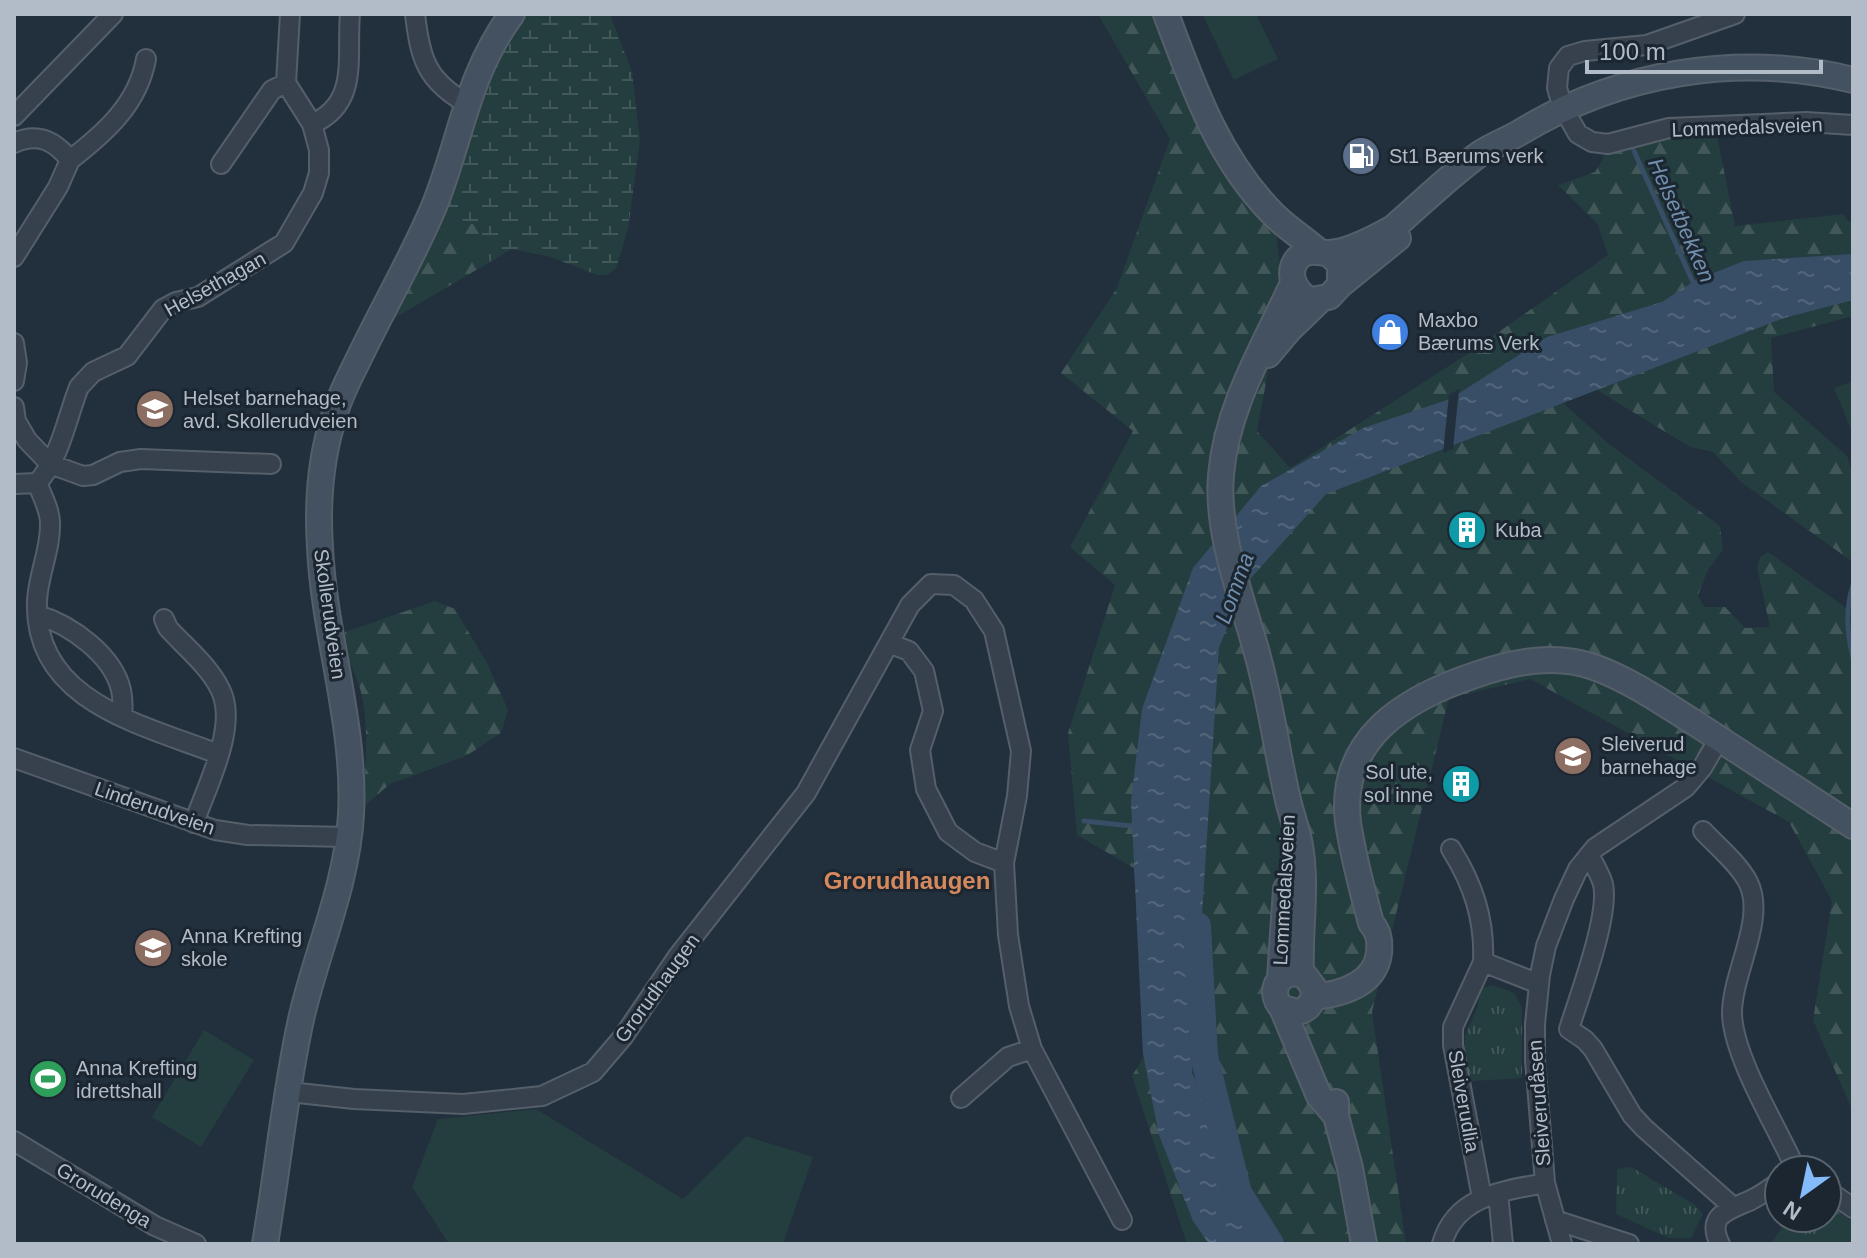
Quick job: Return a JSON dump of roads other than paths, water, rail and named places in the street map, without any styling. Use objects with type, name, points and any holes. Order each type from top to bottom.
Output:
[{"type":"street","points":[[14,116],[113,14]]},
{"type":"street","points":[[221,164],[272,90],[286,83],[290,14]]},
{"type":"street","points":[[312,124],[329,116],[343,97],[348,73],[350,14]]},
{"type":"street","points":[[415,14],[427,68],[436,82],[466,103]]},
{"type":"street","name":"Skollerudveien","points":[[265,1244],[303,1012],[340,884],[349,837],[351,781],[347,736],[320,547],[322,472],[335,412],[436,201],[466,103],[492,43],[512,14]]},
{"type":"street","points":[[1166,14],[1210,125],[1234,166],[1274,215],[1340,264],[1340,285]]},
{"type":"street","points":[[1563,108],[1557,88],[1559,68],[1568,56],[1585,51],[1647,45],[1735,14]]},
{"type":"street","points":[[14,257],[58,187],[70,160],[125,110],[142,79],[146,59]]},
{"type":"street","points":[[1249,379],[1303,255],[1362,243],[1393,228],[1476,157],[1563,108],[1638,81],[1702,69],[1771,68],[1829,74],[1853,80]]},
{"type":"street","name":"Helsethagan","points":[[50,464],[85,378],[127,356],[163,309],[176,302],[198,297],[284,243],[313,193],[319,173],[319,150],[312,124],[286,83]]},
{"type":"street","name":"Lommedalsveien","points":[[1563,108],[1578,134],[1592,142],[1608,144],[1626,137],[1684,127],[1806,122],[1853,125]]},
{"type":"street","points":[[1249,379],[1289,330],[1320,300],[1333,294],[1340,285],[1457,191],[1517,134]]},
{"type":"street","points":[[14,143],[33,138],[45,139],[61,149],[70,160]]},
{"type":"street","points":[[1274,215],[1293,275],[1304,297],[1320,300]]},
{"type":"street","points":[[14,343],[17,363],[14,381]]},
{"type":"street","name":"Lommedalsveien","points":[[1249,379],[1226,444],[1220,498],[1226,540],[1260,663],[1288,802],[1300,842],[1303,987],[1315,1049],[1336,1100],[1336,1116],[1350,1168],[1364,1244]]},
{"type":"street","points":[[14,407],[16,421],[27,440],[50,464],[83,476],[93,475],[120,462],[141,459],[271,464]]},
{"type":"street","points":[[37,483],[50,464]]},
{"type":"street","points":[[14,484],[37,483]]},
{"type":"street","points":[[37,483],[51,521],[37,602],[43,644],[53,665],[84,697],[101,708],[218,754]]},
{"type":"street","name":"Grorudhaugen","points":[[289,1092],[354,1099],[463,1104],[542,1096],[593,1072],[623,1037],[678,956],[806,793],[910,605],[931,584],[954,585],[974,600],[994,631],[1021,751],[1017,796],[1004,863],[1008,935],[1019,1006],[1032,1049],[1122,1220]]},
{"type":"street","points":[[38,615],[55,620],[75,632],[105,661],[121,687],[122,716]]},
{"type":"street","points":[[164,619],[168,628],[213,678],[223,695],[226,724],[194,823]]},
{"type":"street","points":[[889,643],[909,651],[924,671],[933,711],[920,750],[926,789],[948,832],[975,852],[1004,863]]},
{"type":"street","points":[[1303,987],[1344,992],[1370,974],[1378,959],[1379,934],[1371,923],[1348,820],[1351,785],[1358,759],[1378,727],[1426,694],[1513,664],[1535,660],[1577,663],[1625,681],[1843,819]]},
{"type":"street","name":"Sleiverudåsen","points":[[1562,1244],[1545,1183],[1535,1060],[1535,1024],[1546,946],[1578,869],[1589,855],[1612,835],[1686,787],[1702,768],[1719,739]]},
{"type":"street","name":"Linderudveien","points":[[14,758],[215,830],[248,835],[349,837]]},
{"type":"street","points":[[1703,831],[1747,880],[1752,892],[1754,906],[1751,926],[1737,977],[1732,1016],[1744,1059],[1787,1154]]},
{"type":"street","points":[[1451,849],[1466,873],[1477,900],[1484,940],[1483,962],[1539,984]]},
{"type":"street","name":"Sleiverudåsen","points":[[1589,855],[1604,885],[1603,906],[1587,977],[1569,1029],[1593,1049],[1632,1115],[1732,1206]]},
{"type":"street","name":"Sleiverudlia","points":[[1483,962],[1453,1027],[1453,1045],[1503,1244]]},
{"type":"street","name":"Lommedalsveien","points":[[1303,987],[1298,1012],[1282,1008],[1319,1096],[1336,1116]]},
{"type":"street","points":[[961,1098],[1008,1057],[1032,1049]]},
{"type":"street","name":"Grorudenga","points":[[14,1141],[155,1226],[196,1244]]},
{"type":"street","points":[[1442,1244],[1447,1230],[1462,1210],[1490,1195],[1545,1183]]},
{"type":"street","points":[[1720,1244],[1716,1224],[1723,1211],[1763,1192]]},
{"type":"street","points":[[1555,1220],[1629,1244]]},
{"type":"water","points":[[1853,254],[1853,300],[1784,318],[1326,494],[1243,587],[1219,648],[1192,1073],[1272,1244],[1209,1244],[1193,1221],[1159,1135],[1143,1054],[1131,801],[1142,709],[1193,568],[1261,486],[1363,428],[1450,399],[1547,337],[1662,302],[1696,280],[1744,261]]},
{"type":"waterway","name":"Helsetbekken","points":[[1634,151],[1696,289]]},
{"type":"waterway","points":[[1853,585],[1848,622],[1853,658]]},
{"type":"waterway","points":[[1084,821],[1132,826]]},
{"type":"waterway","name":"Lomma","points":[[1197,926],[1204,1056],[1238,1193],[1270,1244]]},
{"type":"place","name":"St1 Bærums verk","points":[[1361,156]]},
{"type":"place","name":"Maxbo Bærums Verk","points":[[1390,332]]},
{"type":"place","name":"Helset barnehage, avd. Skollerudveien","points":[[155,409]]},
{"type":"place","name":"Kuba","points":[[1467,530]]},
{"type":"place","name":"Sleiverud barnehage","points":[[1573,756]]},
{"type":"place","name":"Sol ute, sol inne","points":[[1461,784]]},
{"type":"place","name":"Anna Krefting skole","points":[[153,948]]},
{"type":"place","name":"Anna Krefting idrettshall","points":[[48,1079]]},
{"type":"district","name":"Grorudhaugen","points":[[907,881]]}]
